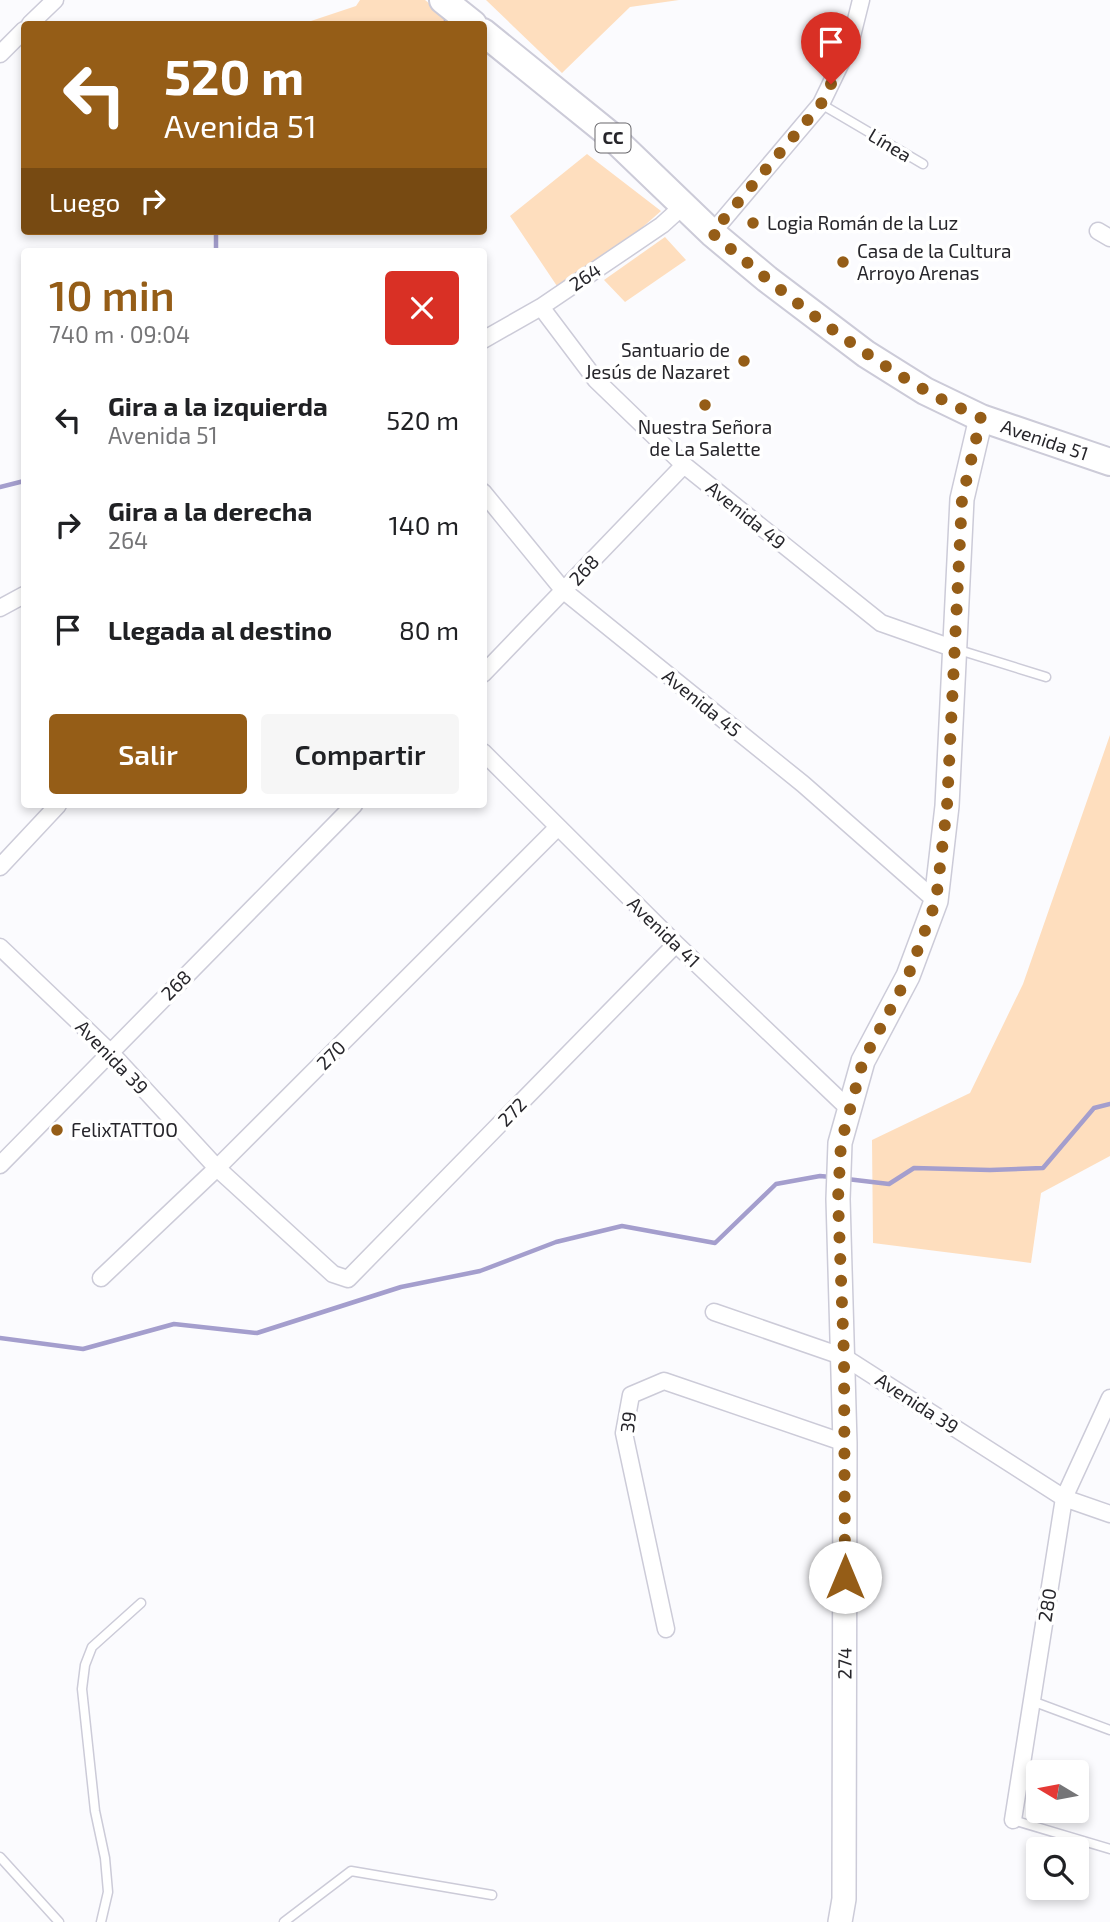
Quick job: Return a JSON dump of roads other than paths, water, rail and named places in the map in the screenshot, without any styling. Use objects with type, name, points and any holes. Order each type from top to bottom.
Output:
[{"type":"main road","points":[[443,0],[469,21]]},
{"type":"main road","name":"Avenida 51","points":[[487,35],[609,134],[712,233],[767,279],[866,354],[925,391],[981,418],[1110,463]]},
{"type":"street","points":[[33,21],[55,0]]},
{"type":"street","points":[[712,233],[821,104],[850,44],[861,0]]},
{"type":"street","points":[[0,54],[21,33]]},
{"type":"street","name":"264","points":[[487,338],[541,307],[662,225],[683,206]]},
{"type":"street","name":"Avenida 49","points":[[541,307],[596,380],[684,465],[881,623],[955,649]]},
{"type":"street","name":"274","points":[[840,1922],[844,1899],[845,1443],[838,1199],[841,1143],[848,1108],[863,1061],[908,976],[936,901],[947,806],[962,499],[981,418]]},
{"type":"street","name":"268","points":[[487,670],[684,465]]},
{"type":"street","name":"Avenida 45","points":[[487,497],[564,591],[803,784],[936,901]]},
{"type":"street","points":[[0,608],[21,597]]},
{"type":"street","name":"Avenida 41","points":[[487,756],[676,944],[848,1108]]},
{"type":"street","points":[[0,867],[55,808]]},
{"type":"street","name":"268","points":[[0,1166],[351,808]]},
{"type":"street","name":"270","points":[[101,1278],[217,1168],[557,828]]},
{"type":"street","name":"272","points":[[348,1279],[676,944]]},
{"type":"street","name":"Avenida 39","points":[[0,947],[110,1052],[217,1168],[333,1274],[348,1279]]},
{"type":"street","name":"Avenida 39","points":[[714,1312],[844,1357],[1064,1498],[1110,1514]]},
{"type":"street","name":"39","points":[[666,1629],[624,1433],[631,1395],[664,1381],[845,1443]]},
{"type":"street","name":"280","points":[[1013,1820],[1064,1498],[1110,1398]]},
{"type":"lane","name":"Línea","points":[[821,104],[923,164]]},
{"type":"lane","points":[[955,649],[1046,677]]},
{"type":"lane","points":[[100,1922],[108,1892],[105,1857],[95,1811],[82,1689],[85,1665],[92,1647],[141,1603]]},
{"type":"lane","points":[[1032,1701],[1110,1730]]},
{"type":"lane","points":[[1013,1820],[1110,1849]]},
{"type":"lane","points":[[0,1857],[59,1922]]},
{"type":"lane","points":[[284,1922],[351,1871],[492,1895]]},
{"type":"waterway","points":[[447,21],[452,17]]},
{"type":"waterway","points":[[216,235],[216,248]]},
{"type":"waterway","points":[[0,487],[21,482]]},
{"type":"waterway","points":[[847,1179],[889,1184],[914,1168],[1043,1168],[1094,1108],[1110,1104]]},
{"type":"waterway","points":[[0,1338],[83,1349],[174,1324],[257,1333],[401,1287],[480,1271],[556,1242],[622,1226],[715,1243],[776,1184],[820,1176],[831,1177]]},
{"type":"place","name":"Logia Román de la Luz","points":[[753,223]]},
{"type":"place","name":"Casa de la Cultura Arroyo Arenas","points":[[843,262]]},
{"type":"place","name":"Santuario de Jesús de Nazaret","points":[[744,361]]},
{"type":"place","name":"Nuestra Señora de La Salette","points":[[705,405]]},
{"type":"place","name":"FelixTATTOO","points":[[57,1130]]}]
